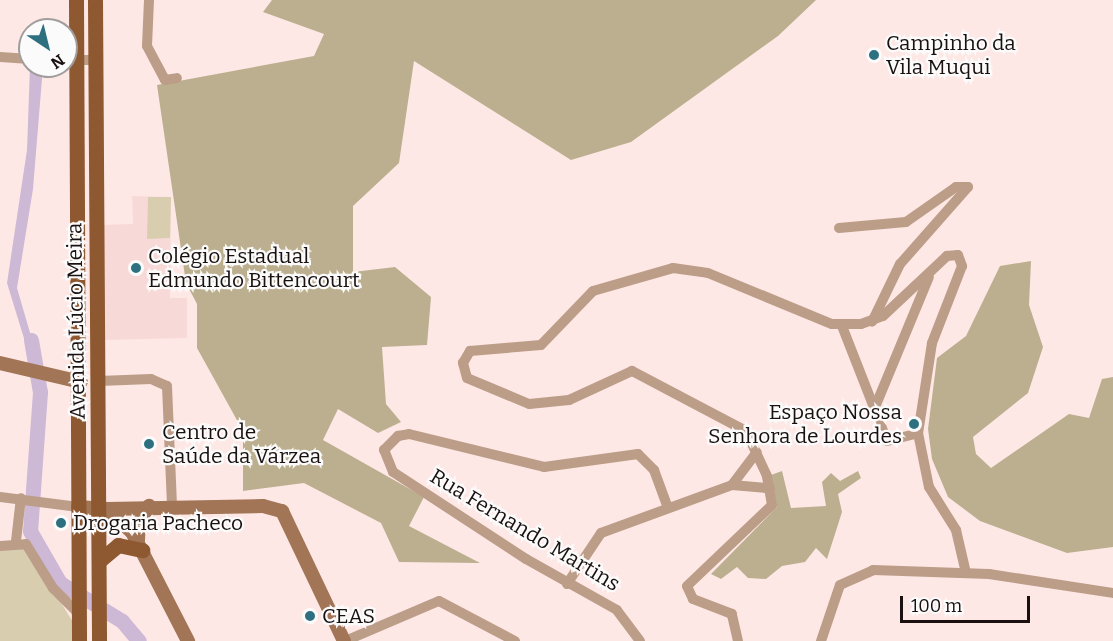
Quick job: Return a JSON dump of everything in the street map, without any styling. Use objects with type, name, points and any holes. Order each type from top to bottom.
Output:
[{"type":"main road","name":"Avenida Lúcio Meira","points":[[75,18],[76,0]]},
{"type":"main road","name":"Avenida Lúcio Meira","points":[[95,0],[99,381],[103,508],[99,561],[99,641]]},
{"type":"main road","name":"Avenida Lúcio Meira","points":[[73,78],[81,382],[78,507],[79,641]]},
{"type":"main road","points":[[99,561],[118,545],[140,545]]},
{"type":"street","points":[[149,0],[147,46],[165,80],[177,78]]},
{"type":"street","points":[[0,57],[18,58]]},
{"type":"street","points":[[78,60],[95,60]]},
{"type":"street","points":[[839,228],[906,222],[956,187],[968,187],[900,264],[872,322]]},
{"type":"street","points":[[738,641],[732,614],[693,599],[687,586],[769,512],[770,488],[757,452],[735,422],[640,373],[623,373],[569,400],[542,406],[473,383],[463,363],[474,348],[541,345],[593,291],[673,268],[708,273],[842,326],[872,322],[950,254],[962,261],[932,343],[918,433],[929,487],[956,530],[966,573]]},
{"type":"street","points":[[873,412],[931,272]]},
{"type":"street","points":[[842,326],[873,412],[887,441],[918,433]]},
{"type":"street","points":[[0,363],[81,382]]},
{"type":"street","points":[[99,381],[152,379],[167,386],[172,506]]},
{"type":"street","name":"Rua Fernando Martins","points":[[640,641],[627,618],[567,584],[409,484],[384,458],[389,442],[409,435],[544,467],[638,454],[654,470],[668,508]]},
{"type":"street","points":[[732,485],[747,469],[757,452]]},
{"type":"street","points":[[567,584],[601,533],[732,485],[770,488]]},
{"type":"street","points":[[0,497],[37,499],[78,507],[103,508],[274,507],[287,516],[298,535],[344,641],[439,602],[515,641]]},
{"type":"street","points":[[16,541],[22,498]]},
{"type":"street","points":[[140,545],[139,523],[149,506]]},
{"type":"street","points":[[103,508],[140,545],[188,641]]},
{"type":"street","points":[[0,546],[16,541],[26,544],[53,588],[79,610]]},
{"type":"street","points":[[821,641],[835,592],[844,581],[886,568],[966,573],[1113,593]]},
{"type":"shaded area","points":[[272,0],[816,0],[778,36],[631,142],[571,160],[414,61],[399,163],[353,206],[353,272],[395,267],[431,297],[427,345],[382,347],[386,404],[401,422],[378,433],[338,409],[323,440],[424,497],[409,526],[480,563],[399,562],[381,523],[304,483],[243,491],[243,431],[197,348],[197,304],[186,283],[157,85],[314,56],[324,34],[263,12]]},
{"type":"shaded area","points":[[30,78],[42,78],[33,189],[17,288],[38,360],[30,358],[7,283],[27,150]]},
{"type":"shaded area","name":"Colégio Estadual Edmundo Bittencourt","points":[[132,196],[171,197],[170,298],[187,298],[187,338],[102,340],[101,225],[133,224]]},
{"type":"shaded area","points":[[148,197],[171,197],[170,238],[147,239]]},
{"type":"shaded area","points":[[1031,261],[1029,305],[1043,347],[1028,393],[973,437],[976,454],[991,468],[1069,414],[1089,418],[1102,379],[1113,377],[1113,547],[1067,553],[980,521],[948,497],[932,459],[928,429],[937,358],[966,336],[1000,266]]},
{"type":"shaded area","points":[[782,471],[791,508],[826,506],[822,482],[831,473],[840,481],[858,471],[861,478],[838,494],[842,512],[827,559],[816,548],[805,562],[782,566],[766,579],[748,578],[737,567],[721,579],[711,574],[777,507],[771,475]]},
{"type":"shaded area","points":[[0,548],[27,548],[73,622],[74,641],[0,641]]},
{"type":"waterway","points":[[31,340],[40,392],[30,531],[60,583],[122,621],[139,641]]},
{"type":"place","name":"Campinho da Vila Muqui","points":[[874,55]]},
{"type":"place","name":"Colégio Estadual Edmundo Bittencourt","points":[[136,268]]},
{"type":"place","name":"Espaço Nossa Senhora de Lourdes","points":[[914,424]]},
{"type":"place","name":"Centro de Saúde da Várzea","points":[[149,444]]},
{"type":"place","name":"Drogaria Pacheco","points":[[61,523]]},
{"type":"place","name":"CEAS","points":[[310,616]]}]
